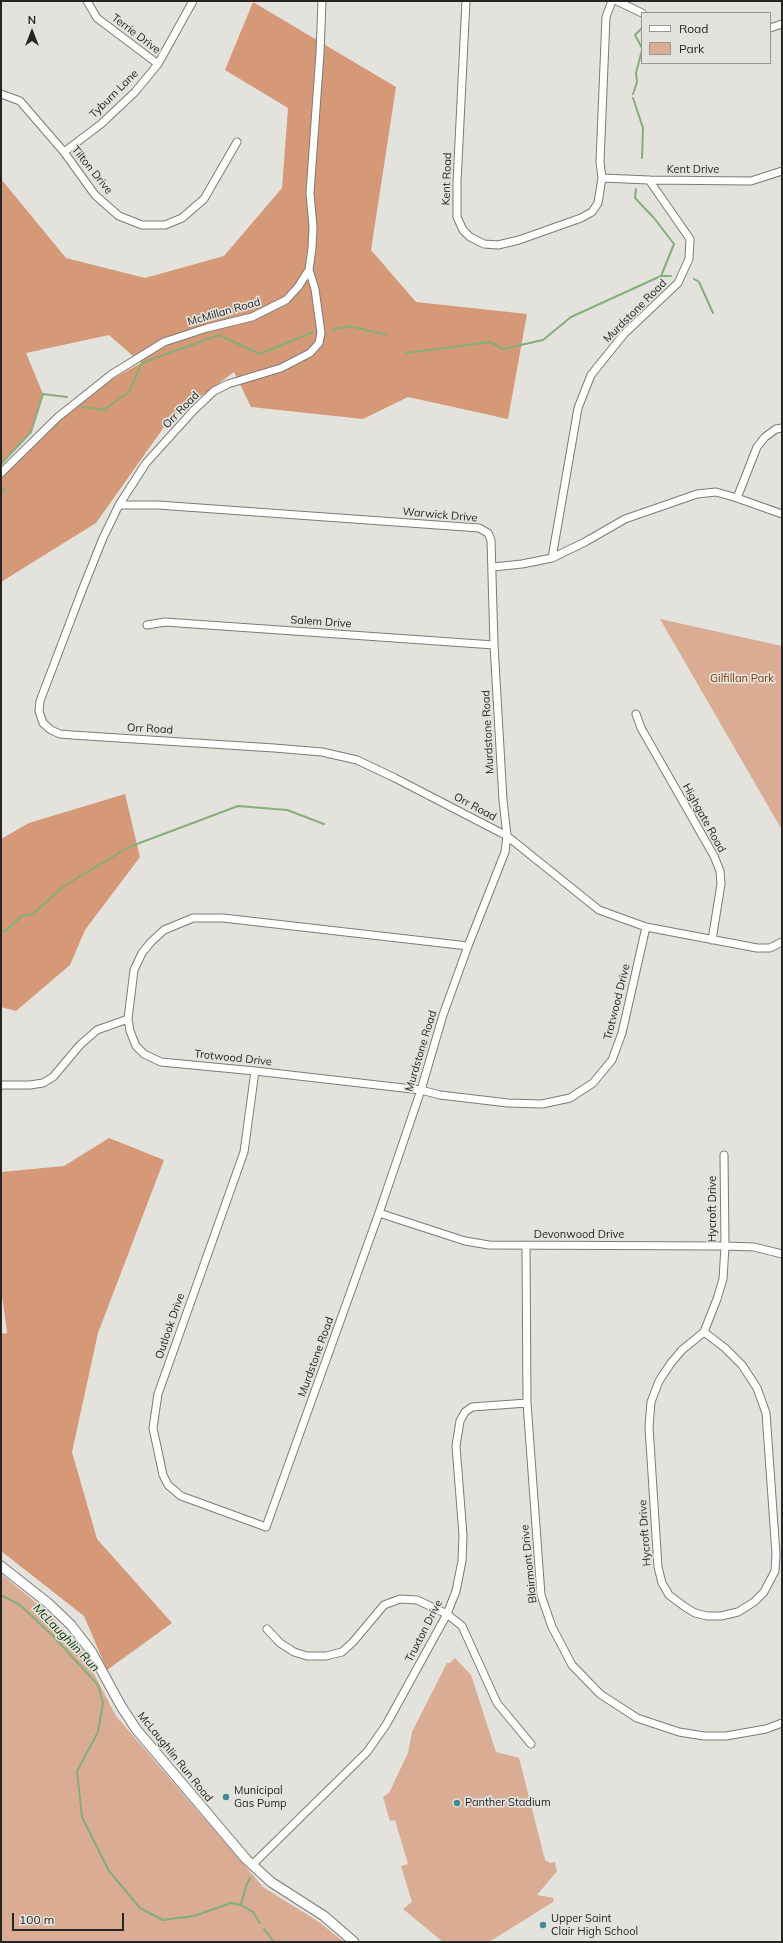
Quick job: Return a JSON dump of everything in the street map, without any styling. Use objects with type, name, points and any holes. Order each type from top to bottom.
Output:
[{"type":"main road","name":"McLaughlin Run Road","points":[[1,1566],[48,1603],[71,1625],[91,1651],[128,1718],[136,1729],[252,1865],[271,1882],[324,1916],[354,1942]]},
{"type":"street","name":"Terrie Drive","points":[[87,1],[97,18],[158,64]]},
{"type":"street","name":"Tyburn Lane","points":[[64,152],[107,119],[135,92],[158,64],[193,1]]},
{"type":"street","name":"McMillan Road","points":[[1,473],[58,417],[112,374],[164,342],[207,328],[252,317],[272,309],[286,300],[298,287],[309,270],[313,241],[310,193],[322,1]]},
{"type":"street","name":"Kent Road","points":[[466,1],[456,202],[457,217],[463,230],[470,237],[484,244],[498,245],[519,240],[581,218],[592,212],[598,203],[602,178]]},
{"type":"street","points":[[602,178],[600,162],[606,17],[612,1]]},
{"type":"street","points":[[617,1],[641,13]]},
{"type":"street","points":[[771,28],[782,24]]},
{"type":"street","name":"Tilton Drive","points":[[1,94],[20,101],[64,152],[95,195],[120,216],[142,225],[165,225],[182,218],[204,199],[237,142]]},
{"type":"street","name":"Kent Drive","points":[[602,178],[751,181],[782,171]]},
{"type":"street","name":"Murdstone Road","points":[[552,558],[578,408],[591,375],[624,334],[678,283],[689,259],[690,239],[649,180]]},
{"type":"street","name":"Orr Road","points":[[309,270],[316,289],[321,333],[319,343],[310,353],[281,368],[228,384],[214,392],[194,410],[146,463],[119,505],[103,538],[40,701],[40,718],[51,730],[60,734],[301,750],[322,752],[357,760],[507,836],[599,910],[646,926],[757,948],[770,948],[782,942]]},
{"type":"street","points":[[737,498],[757,447],[765,437],[776,429],[782,428]]},
{"type":"street","points":[[492,568],[552,558],[585,542],[625,519],[696,494],[716,492],[782,514]]},
{"type":"street","name":"Warwick Drive","points":[[119,505],[158,505],[479,528],[488,533],[491,540],[492,568]]},
{"type":"street","name":"Murdstone Road","points":[[266,1527],[379,1213],[421,1090],[443,1014],[505,852],[507,836],[503,800],[494,645],[492,568]]},
{"type":"street","name":"Salem Drive","points":[[147,625],[165,622],[494,645]]},
{"type":"street","name":"Highgate Road","points":[[636,714],[641,728],[714,856],[720,871],[722,884],[712,940]]},
{"type":"street","name":"Trotwood Drive","points":[[468,946],[223,918],[193,918],[164,930],[142,953],[134,970],[128,1019],[130,1031],[136,1046],[144,1054],[161,1062],[421,1090],[440,1095],[508,1103],[542,1104],[570,1098],[594,1083],[612,1060],[622,1033],[646,926]]},
{"type":"street","points":[[1,1085],[30,1085],[43,1082],[53,1077],[80,1045],[97,1030],[128,1019]]},
{"type":"street","name":"Outlook Drive","points":[[255,1071],[244,1152],[158,1394],[153,1428],[163,1475],[168,1485],[181,1496],[266,1527]]},
{"type":"street","name":"Hycroft Drive","points":[[704,1332],[725,1348],[742,1365],[758,1388],[766,1413],[776,1554],[775,1571],[764,1592],[754,1602],[738,1612],[720,1616],[707,1616],[695,1613],[669,1595],[662,1583],[658,1567],[649,1427],[651,1402],[659,1381],[682,1350],[704,1332],[717,1299],[722,1279],[725,1246],[724,1155]]},
{"type":"street","name":"Devonwood Drive","points":[[379,1213],[465,1241],[489,1245],[725,1246],[754,1247],[782,1254]]},
{"type":"street","name":"Blairmont Drive","points":[[526,1245],[527,1402],[541,1594],[552,1627],[572,1665],[600,1694],[637,1718],[679,1732],[704,1736],[726,1736],[766,1729],[782,1723]]},
{"type":"street","name":"Truxton Drive","points":[[252,1865],[367,1752],[386,1725],[447,1614],[456,1591],[462,1561],[463,1536],[456,1446],[460,1420],[465,1412],[472,1408],[527,1402]]},
{"type":"street","points":[[267,1629],[280,1643],[294,1652],[307,1656],[326,1656],[342,1652],[353,1642],[384,1605],[400,1599],[417,1600],[447,1614],[462,1626],[497,1703],[531,1744]]},
{"type":"green space","name":"Gilfillan Park","points":[[660,619],[782,646],[782,830]]},
{"type":"green space","points":[[1,1574],[45,1610],[81,1649],[116,1716],[263,1887],[319,1922],[344,1942],[1,1942]]},
{"type":"green space","name":"Panther Stadium","points":[[455,1658],[471,1675],[496,1752],[519,1758],[545,1860],[550,1863],[555,1862],[557,1871],[537,1895],[554,1898],[553,1902],[489,1942],[443,1942],[403,1909],[412,1902],[401,1866],[408,1864],[395,1820],[390,1821],[383,1797],[389,1793],[408,1753],[412,1732],[447,1663],[450,1663]]},
{"type":"shaded area","points":[[253,2],[396,87],[371,250],[416,302],[527,314],[508,419],[408,397],[363,419],[251,407],[234,372],[169,420],[96,523],[1,582],[1,474],[91,391],[141,363],[109,335],[26,353],[43,394],[31,432],[1,463],[1,179],[66,258],[145,278],[224,256],[282,188],[288,108],[225,70]]},
{"type":"shaded area","points":[[125,794],[140,857],[85,930],[70,965],[16,1011],[1,1007],[1,839],[29,823]]},
{"type":"shaded area","points":[[109,1138],[164,1160],[98,1333],[72,1452],[97,1539],[172,1623],[107,1670],[84,1616],[1,1551],[1,1334],[7,1333],[1,1288],[1,1172],[64,1166]]},
{"type":"waterway","points":[[641,29],[635,35],[641,46]]},
{"type":"waterway","points":[[633,94],[637,82],[636,73],[641,54]]},
{"type":"waterway","points":[[633,98],[643,128],[642,158]]},
{"type":"waterway","points":[[407,353],[490,342],[503,349],[543,340],[571,317],[661,276],[674,244],[654,218],[635,198],[636,189]]},
{"type":"waterway","points":[[661,276],[671,276]]},
{"type":"waterway","points":[[694,279],[699,282],[713,313]]},
{"type":"waterway","points":[[332,330],[350,326],[386,335]]},
{"type":"waterway","points":[[82,407],[104,410],[129,392],[142,363],[219,335],[260,354],[313,332]]},
{"type":"waterway","points":[[2,463],[31,432],[43,394],[67,397]]},
{"type":"waterway","points":[[1,493],[6,489]]},
{"type":"waterway","points":[[1,931],[5,931],[22,916],[33,914],[64,886],[129,847],[238,806],[287,810],[324,824]]},
{"type":"waterway","name":"McLaughlin Run","points":[[1,1595],[20,1605],[54,1637],[98,1685],[103,1703],[98,1732],[77,1771],[82,1817],[109,1871],[140,1908],[163,1920],[194,1916],[231,1903],[241,1905],[253,1912],[260,1923]]},
{"type":"waterway","points":[[241,1905],[246,1886],[250,1878]]},
{"type":"waterway","name":"McLaughlin Run","points":[[264,1929],[274,1942]]},
{"type":"place","name":"Municipal Gas Pump","points":[[226,1797]]},
{"type":"place","name":"Panther Stadium","points":[[457,1803]]},
{"type":"place","name":"Upper Saint Clair High School","points":[[543,1925]]}]
